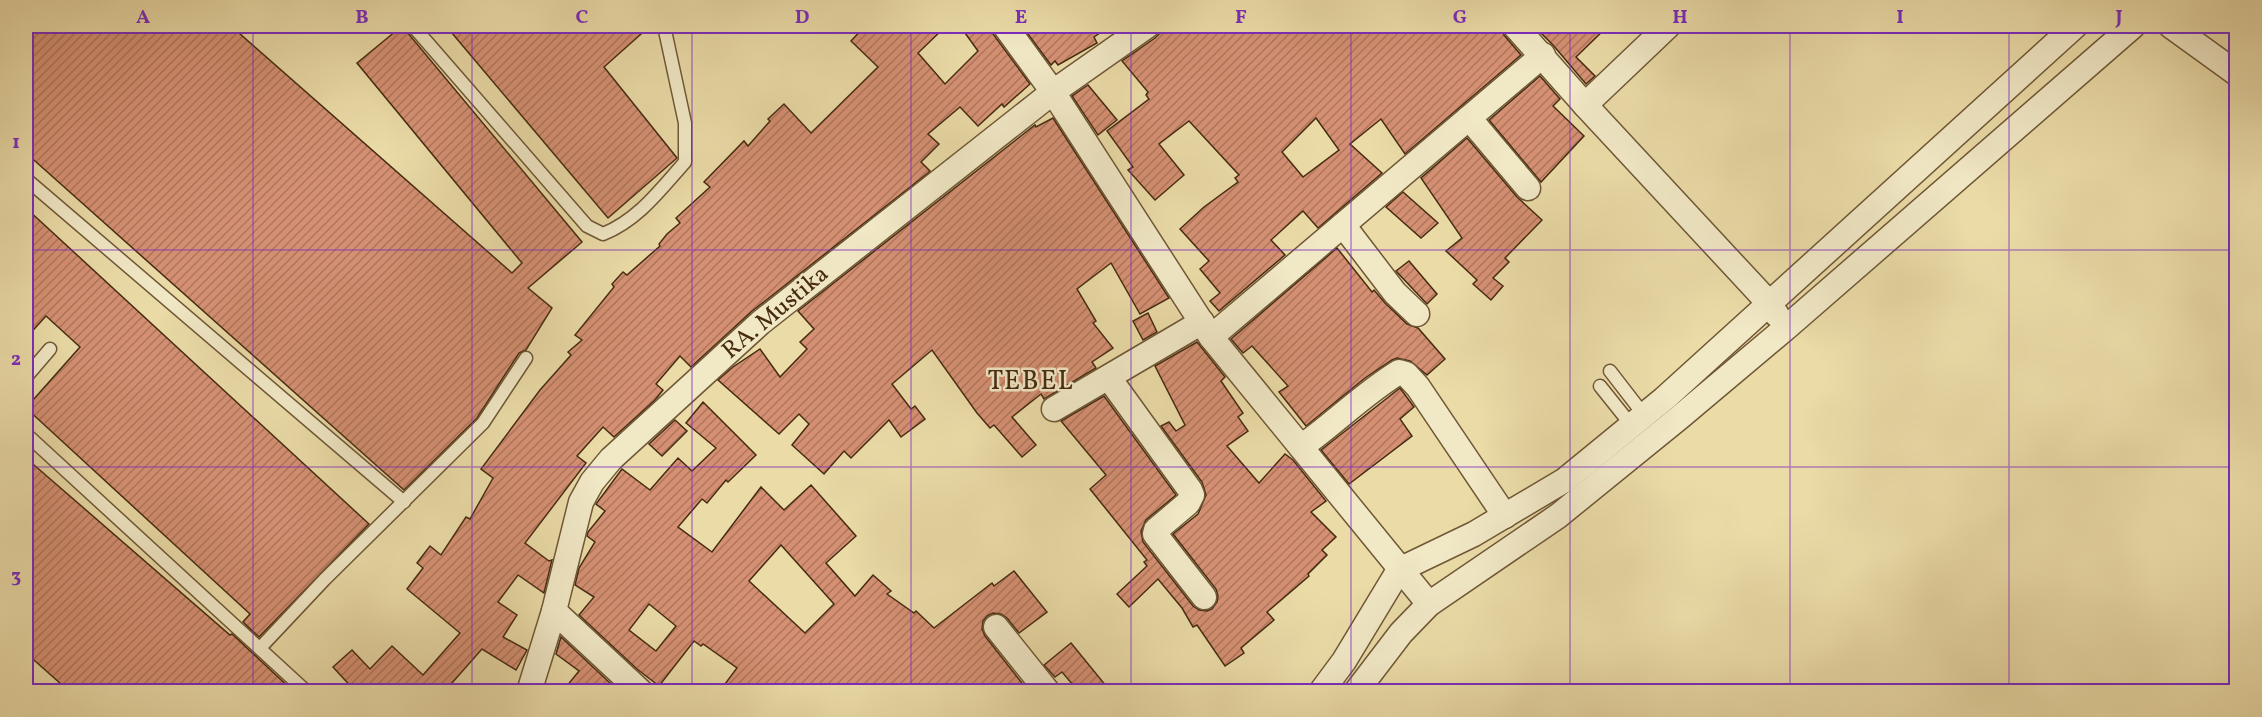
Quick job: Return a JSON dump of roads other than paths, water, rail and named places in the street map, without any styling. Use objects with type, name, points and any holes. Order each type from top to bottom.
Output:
[{"type":"street","points":[[1005,26],[1053,92],[1206,329],[1414,587]]},
{"type":"street","name":"RA. Mustika","points":[[529,692],[554,611],[581,502],[592,482],[611,459],[760,323],[1053,92],[1147,26]]},
{"type":"street","points":[[1515,26],[1778,315]]},
{"type":"street","points":[[1585,105],[1668,26]]},
{"type":"street","points":[[1356,692],[1401,633],[1414,587],[1558,516],[1778,315],[2075,26]]},
{"type":"street","points":[[1322,692],[1344,661],[1414,587],[1474,534],[1565,480],[1638,420],[1778,315],[2133,26]]},
{"type":"street","points":[[2170,26],[2236,73]]},
{"type":"street","points":[[1054,409],[1109,378],[1206,329],[1343,225],[1543,55]]},
{"type":"street","points":[[1470,118],[1528,188]]},
{"type":"street","points":[[1343,225],[1395,293],[1417,314]]},
{"type":"street","points":[[1301,447],[1321,433],[1372,388],[1399,372],[1403,373],[1418,387],[1505,516]]},
{"type":"street","points":[[1109,378],[1190,490],[1192,495],[1188,503],[1156,530],[1155,534],[1204,597]]},
{"type":"street","points":[[554,611],[641,692]]},
{"type":"street","points":[[996,627],[1048,692]]},
{"type":"lane","points":[[413,26],[587,226],[603,234],[617,228],[643,210],[685,162],[686,123],[664,26]]},
{"type":"lane","points":[[26,179],[405,502]]},
{"type":"lane","points":[[26,377],[50,349]]},
{"type":"lane","points":[[260,648],[324,579],[483,423],[526,358]]},
{"type":"lane","points":[[1610,371],[1638,420]]},
{"type":"lane","points":[[1600,386],[1638,420]]},
{"type":"lane","points":[[26,434],[307,692]]},
{"type":"lane","points":[[26,686],[32,692]]},
{"type":"railway","points":[[2231,26],[2236,30]]},
{"type":"district","name":"TEBEL","points":[[1031,382]]}]
